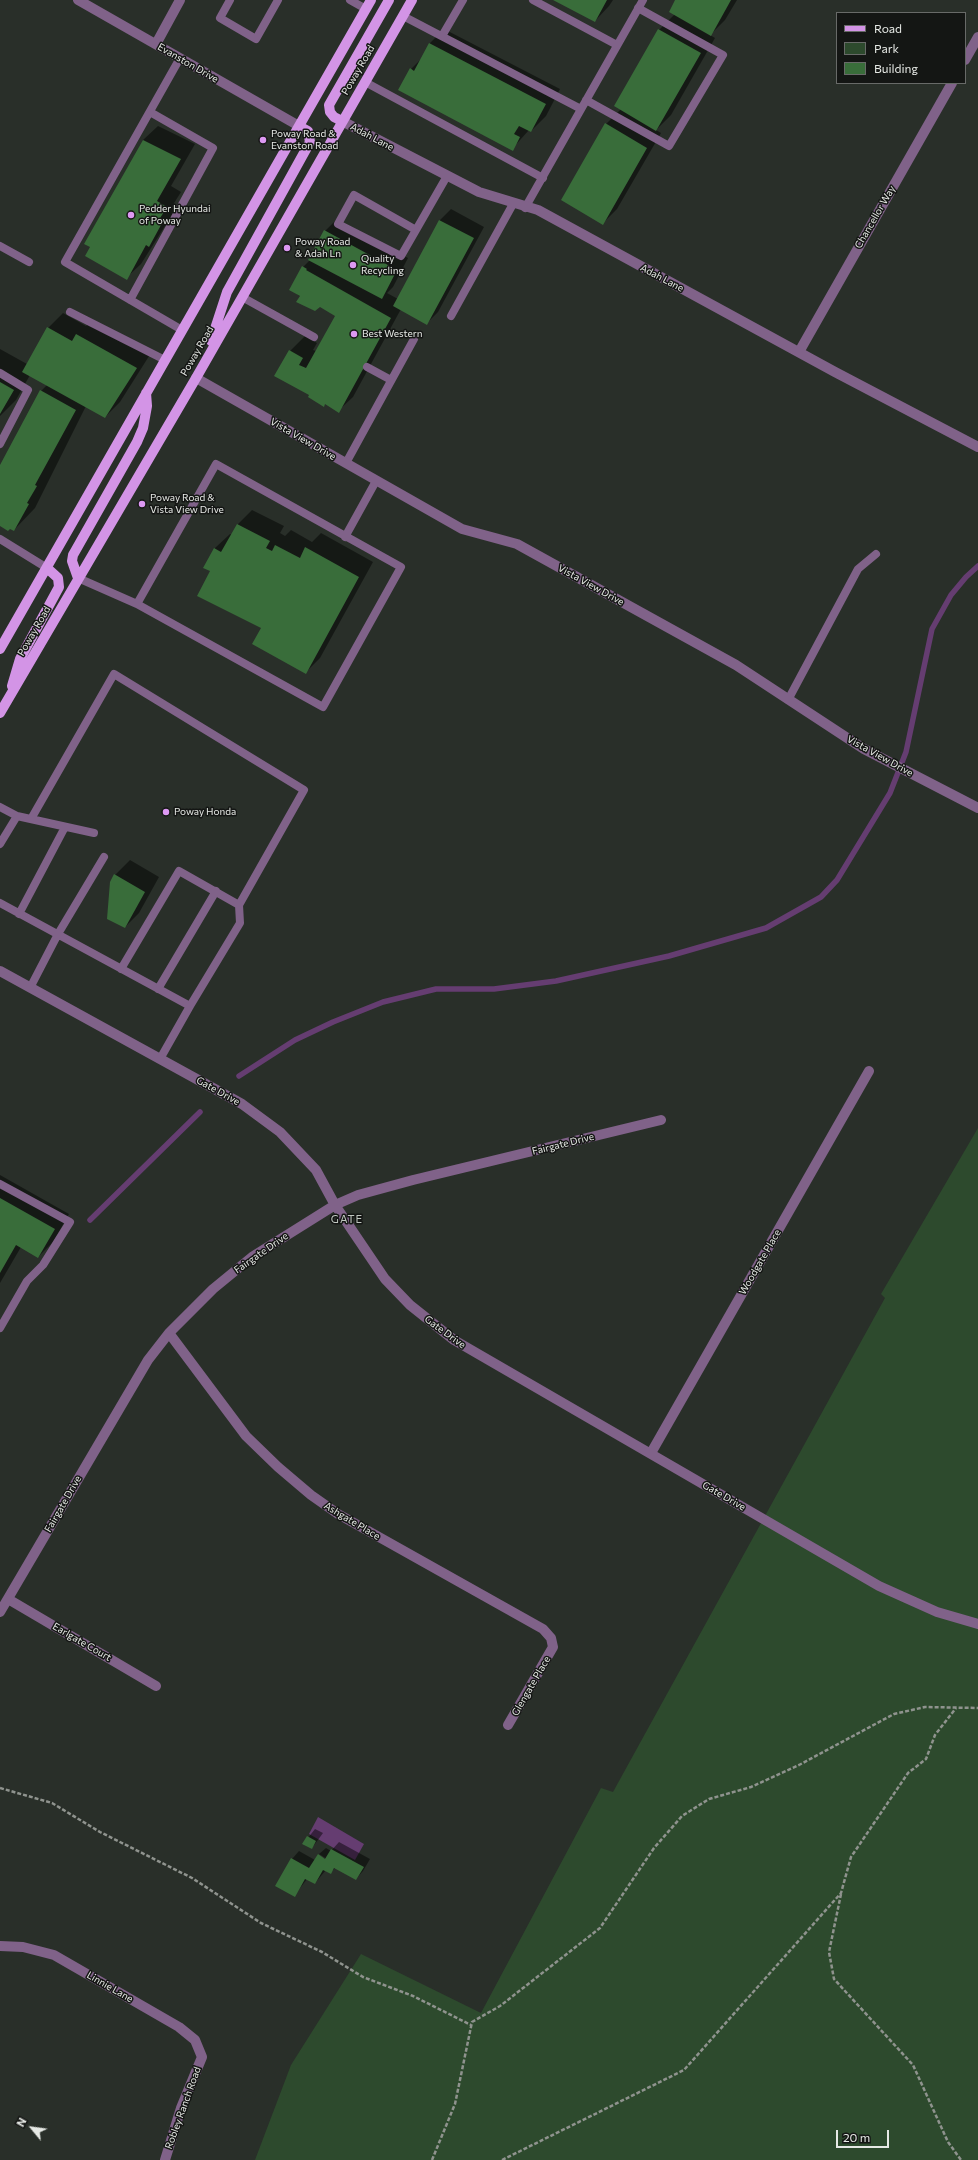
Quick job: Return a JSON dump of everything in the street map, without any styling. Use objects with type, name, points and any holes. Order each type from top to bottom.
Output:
[{"type":"main road","points":[[342,121],[334,117],[330,112],[329,105],[389,0]]},
{"type":"main road","name":"Poway Road","points":[[0,713],[196,378],[412,0]]},
{"type":"main road","name":"Poway Road","points":[[0,649],[369,4]]},
{"type":"main road","points":[[196,378],[221,316],[227,292],[310,142],[308,131],[299,126]]},
{"type":"main road","points":[[78,578],[72,561],[73,555],[137,442],[143,428],[147,406],[146,393]]},
{"type":"main road","points":[[9,696],[20,658],[60,586],[58,578],[47,568]]},
{"type":"street","name":"Evanston Drive","points":[[78,0],[299,126]]},
{"type":"street","points":[[156,44],[180,0]]},
{"type":"street","points":[[966,58],[978,37]]},
{"type":"street","name":"Chancellor Way","points":[[799,352],[951,84]]},
{"type":"street","name":"Adah Lane","points":[[342,121],[479,192],[525,208],[538,210],[799,352],[978,447]]},
{"type":"street","name":"Vista View Drive","points":[[196,378],[462,529],[517,544],[736,665],[864,749],[978,808]]},
{"type":"street","name":"Gate Drive","points":[[0,971],[242,1104],[280,1132],[316,1170],[335,1205],[386,1279],[410,1305],[454,1340],[879,1586],[937,1612],[978,1624]]},
{"type":"street","name":"Woodgate Place","points":[[651,1453],[869,1071]]},
{"type":"street","name":"Fairgate Drive","points":[[0,1612],[148,1360],[169,1332],[213,1289],[252,1257],[335,1205],[358,1196],[413,1180],[661,1120]]},
{"type":"street","name":"Ashgate Place","points":[[169,1332],[246,1436],[278,1467],[311,1495],[338,1514],[543,1629],[551,1638],[553,1647]]},
{"type":"street","name":"Earlgate Court","points":[[8,1599],[156,1686]]},
{"type":"street","name":"Glengate Place","points":[[508,1725],[553,1647]]},
{"type":"street","name":"Linnie Lane","points":[[0,1946],[23,1947],[54,1956],[179,2026],[195,2040],[202,2057]]},
{"type":"street","name":"Robley Ranch Road","points":[[165,2160],[181,2108],[202,2057]]},
{"type":"lane","points":[[230,0],[220,18],[256,39],[278,0]]},
{"type":"lane","points":[[350,0],[369,4]]},
{"type":"lane","points":[[442,36],[463,0]]},
{"type":"lane","points":[[533,0],[617,45]]},
{"type":"lane","points":[[525,208],[643,0]]},
{"type":"lane","points":[[586,100],[669,146],[723,54],[638,8]]},
{"type":"lane","points":[[403,16],[581,109]]},
{"type":"lane","points":[[180,58],[65,262],[182,330]]},
{"type":"lane","points":[[365,82],[543,178]]},
{"type":"lane","points":[[130,300],[214,148],[150,112]]},
{"type":"lane","points":[[416,230],[354,195],[338,224],[401,256],[416,230],[447,176]]},
{"type":"lane","points":[[451,316],[513,204]]},
{"type":"lane","points":[[0,246],[29,262]]},
{"type":"lane","points":[[242,297],[314,337]]},
{"type":"lane","points":[[70,312],[165,360]]},
{"type":"lane","points":[[346,463],[414,339]]},
{"type":"lane","points":[[367,367],[391,380]]},
{"type":"lane","points":[[0,373],[28,390],[0,444]]},
{"type":"lane","points":[[78,578],[137,604],[323,707],[401,567],[216,464],[137,604]]},
{"type":"lane","points":[[345,537],[376,481]]},
{"type":"lane","points":[[0,539],[47,568]]},
{"type":"lane","points":[[788,700],[858,569],[876,554]]},
{"type":"lane","points":[[31,819],[114,674],[304,790],[240,905],[240,923],[160,1059]]},
{"type":"lane","points":[[0,807],[17,816],[94,833]]},
{"type":"lane","points":[[0,844],[17,816]]},
{"type":"lane","points":[[19,914],[65,827]]},
{"type":"lane","points":[[30,988],[58,934],[104,857]]},
{"type":"lane","points":[[122,969],[179,871],[240,905]]},
{"type":"lane","points":[[158,989],[216,891]]},
{"type":"lane","points":[[0,903],[190,1006]]},
{"type":"lane","points":[[0,1184],[70,1222],[43,1264],[27,1281],[0,1328]]},
{"type":"path","points":[[432,2160],[455,2104],[472,2022],[500,2006],[600,1928],[654,1848],[682,1816],[710,1799],[751,1787],[799,1765],[894,1714],[925,1707],[978,1708]]},
{"type":"path","points":[[956,1708],[935,1735],[926,1759],[908,1773],[851,1857],[841,1893],[829,1952],[834,1979],[913,2065],[948,2142],[960,2160]]},
{"type":"path","points":[[0,1788],[52,1803],[100,1832],[192,1878],[260,1923],[322,1952],[363,1977],[413,1996],[471,2025]]},
{"type":"path","points":[[502,2160],[684,2070],[841,1893]]},
{"type":"green space","points":[[978,1128],[978,2160],[255,2160],[291,2065],[361,1954],[481,2013],[601,1788],[613,1792],[885,1298],[881,1294]]},
{"type":"shaded area","points":[[318,1817],[364,1844],[355,1860],[309,1834]]},
{"type":"building","points":[[553,0],[607,0],[595,22]]},
{"type":"building","points":[[675,0],[731,0],[711,36],[669,12]]},
{"type":"building","points":[[658,29],[701,53],[656,131],[614,106]]},
{"type":"building","points":[[429,43],[546,104],[531,132],[519,126],[514,134],[520,137],[513,151],[398,90],[410,68],[414,71]]},
{"type":"building","points":[[605,123],[647,148],[603,225],[561,200]]},
{"type":"building","name":"Pedder Hyundai of Poway","points":[[143,140],[181,159],[157,201],[167,207],[157,223],[161,225],[149,247],[146,245],[127,280],[85,256],[90,247],[84,244]]},
{"type":"building","points":[[439,220],[474,238],[427,325],[393,306]]},
{"type":"building","name":"Quality Recycling","points":[[324,230],[397,270],[382,299],[308,260]]},
{"type":"building","name":"Best Western","points":[[302,266],[307,269],[306,270],[391,318],[339,413],[325,404],[324,407],[308,397],[309,395],[274,376],[289,350],[303,358],[299,365],[306,368],[335,316],[320,307],[315,311],[296,302],[300,296],[289,290]]},
{"type":"building","points":[[47,327],[72,341],[76,334],[137,368],[105,418],[22,372]]},
{"type":"building","points":[[0,382],[14,390],[0,414]]},
{"type":"building","points":[[40,390],[76,410],[35,485],[37,486],[27,503],[29,504],[14,531],[10,529],[8,531],[0,526],[0,465]]},
{"type":"building","points":[[237,524],[270,541],[266,548],[272,551],[275,545],[300,558],[305,547],[359,577],[306,674],[252,644],[261,628],[197,596],[210,571],[203,568],[214,548],[221,552]]},
{"type":"building","points":[[114,874],[145,892],[125,928],[107,919],[110,882]]},
{"type":"building","points":[[0,1198],[55,1229],[38,1258],[16,1245],[0,1273]]},
{"type":"building","points":[[307,1836],[316,1841],[312,1849],[302,1844]]},
{"type":"building","points":[[331,1849],[364,1867],[356,1880],[334,1868],[331,1874],[323,1870],[315,1884],[305,1879],[295,1897],[275,1886],[291,1858],[309,1868],[318,1854],[325,1859]]},
{"type":"waterway","points":[[239,1076],[295,1040],[333,1022],[383,1002],[436,989],[494,989],[556,981],[669,956],[766,928],[821,897],[837,880],[890,793],[906,752],[932,629],[951,595],[966,577],[978,566]]},
{"type":"waterway","points":[[90,1220],[200,1112]]},
{"type":"place","name":"Poway Road & Evanston Road","points":[[263,140]]},
{"type":"place","name":"Pedder Hyundai of Poway","points":[[131,215]]},
{"type":"place","name":"Poway Road & Adah Ln","points":[[287,248]]},
{"type":"place","name":"Quality Recycling","points":[[353,265]]},
{"type":"place","name":"Best Western","points":[[354,334]]},
{"type":"place","name":"Poway Road & Vista View Drive","points":[[142,504]]},
{"type":"place","name":"Poway Honda","points":[[166,812]]},
{"type":"district","name":"GATE","points":[[347,1219]]}]
